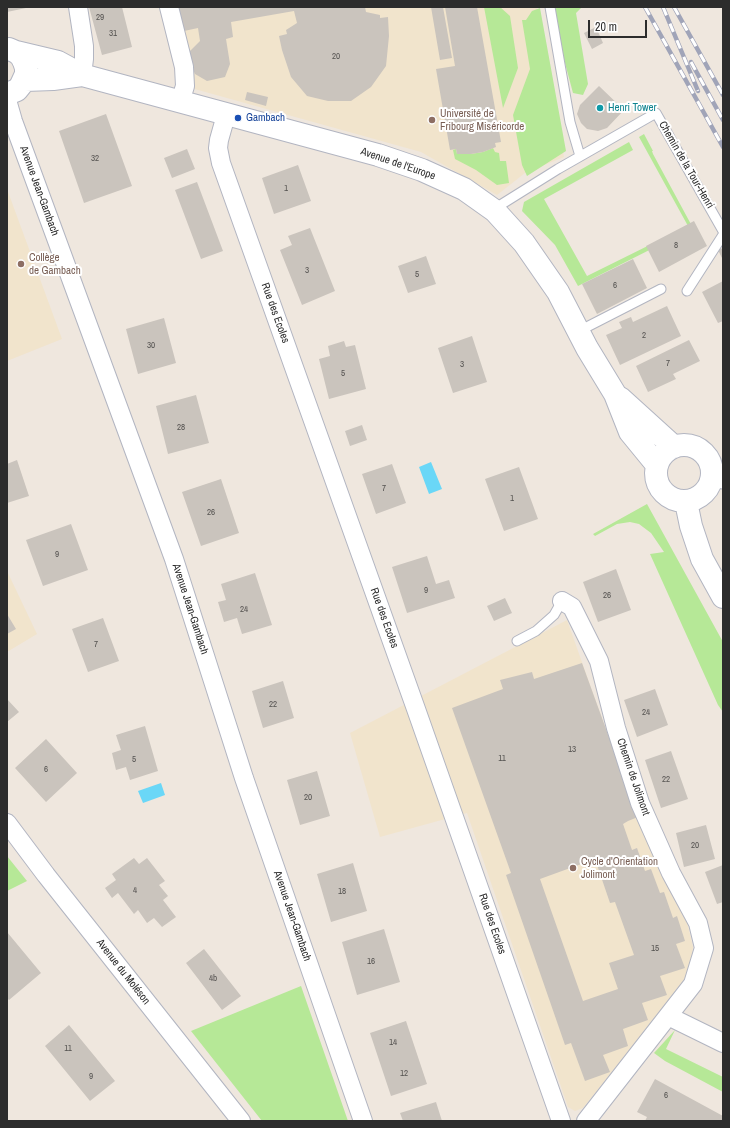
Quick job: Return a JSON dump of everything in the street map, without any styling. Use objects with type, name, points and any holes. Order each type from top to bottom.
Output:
[{"type":"main road","name":"Avenue de l'Europe","points":[[12,50],[58,62],[82,75],[378,155],[422,170],[464,189],[495,211],[524,243],[558,292],[587,348],[615,394],[630,432],[657,465]]},
{"type":"main road","points":[[7,94],[17,90],[22,85],[26,74],[26,68],[21,56],[12,50]]},
{"type":"main road","name":"Avenue de l'Europe","points":[[25,80],[53,79],[82,75]]},
{"type":"main road","name":"Avenue de l'Europe","points":[[615,394],[674,447]]},
{"type":"main road","points":[[684,445],[693,446],[702,451],[715,453],[710,462],[717,483],[700,497],[690,501],[681,502],[672,499],[662,491],[656,478],[656,469],[662,456],[670,449],[684,445]]},
{"type":"main road","points":[[686,502],[691,526],[700,553],[723,597]]},
{"type":"street","points":[[78,7],[84,46],[82,75]]},
{"type":"street","points":[[169,7],[184,67],[185,86],[180,102]]},
{"type":"street","name":"Avenue Jean-Gambach","points":[[7,100],[13,121],[174,559],[244,778],[363,1121]]},
{"type":"street","name":"Rue des Ecoles","points":[[226,115],[218,144],[221,163],[419,717],[561,1121]]},
{"type":"street","name":"Chemin de Jolimont","points":[[562,601],[572,607],[598,661],[616,728],[640,803],[671,873],[698,923],[704,948],[693,984],[586,1121]]},
{"type":"street","name":"Avenue du Moléson","points":[[7,823],[50,880],[241,1121]]},
{"type":"street","points":[[668,1016],[723,1042]]},
{"type":"lane","points":[[550,7],[570,122],[580,156]]},
{"type":"lane","name":"Chemin de la Tour-Henri","points":[[495,211],[502,204],[580,156],[656,113],[723,231]]},
{"type":"lane","points":[[687,291],[723,235]]},
{"type":"lane","points":[[579,331],[661,290]]},
{"type":"lane","points":[[517,641],[536,632],[554,615],[562,601]]},
{"type":"shaded area","name":"Université de Fribourg Miséricorde","points":[[171,7],[537,7],[564,157],[525,173],[497,195],[421,152],[191,88]]},
{"type":"shaded area","name":"Collège de Gambach","points":[[7,189],[62,339],[7,361]]},
{"type":"shaded area","points":[[7,571],[37,634],[7,652]]},
{"type":"shaded area","name":"Cycle d'Orientation Jolimont","points":[[567,620],[643,834],[687,922],[693,947],[691,966],[681,986],[583,1108],[575,1111],[568,1107],[467,813],[380,837],[350,733]]},
{"type":"green space","points":[[484,7],[500,7],[510,16],[518,68],[503,108]]},
{"type":"green space","points":[[550,7],[582,7],[576,13],[588,84],[583,95],[573,93]]},
{"type":"green space","points":[[540,8],[566,151],[527,176],[522,165],[513,115],[530,69],[522,20],[526,20],[532,11]]},
{"type":"green space","points":[[644,134],[653,151],[653,154],[693,228],[578,286],[555,245],[522,211],[524,202],[629,142],[633,150],[544,199],[587,276],[688,226],[639,137]]},
{"type":"green space","points":[[493,148],[495,152],[499,153],[500,161],[506,161],[509,183],[497,185],[476,170],[455,159],[453,150],[456,149],[457,154],[471,154],[483,152]]},
{"type":"green space","points":[[647,504],[723,642],[723,712],[718,705],[650,554],[664,552],[651,533],[639,524],[630,522],[617,524],[595,536],[593,534]]},
{"type":"green space","points":[[7,856],[27,881],[7,891]]},
{"type":"green space","points":[[301,986],[348,1121],[262,1121],[191,1031]]},
{"type":"green space","points":[[675,1030],[666,1049],[723,1077],[723,1092],[665,1061],[654,1053]]},
{"type":"water","points":[[431,462],[442,489],[429,494],[419,467]]},
{"type":"water","points":[[161,783],[165,795],[143,803],[138,791]]},
{"type":"building","points":[[7,7],[26,7],[26,8],[7,12]]},
{"type":"building","points":[[89,7],[122,7],[132,47],[102,55]]},
{"type":"building","points":[[178,7],[365,7],[366,12],[380,15],[380,18],[388,17],[389,36],[386,66],[371,87],[351,101],[328,101],[307,96],[291,77],[279,36],[287,34],[286,30],[297,23],[294,11],[231,22],[233,37],[226,39],[230,64],[225,77],[207,81],[195,74],[190,63],[190,51],[200,41],[198,28],[184,31]]},
{"type":"building","points":[[431,7],[443,7],[452,58],[440,60]]},
{"type":"building","points":[[445,7],[477,7],[501,142],[495,143],[496,147],[483,152],[457,154],[456,149],[450,150],[436,69],[455,66]]},
{"type":"building","points":[[596,27],[603,43],[592,49],[584,33]]},
{"type":"building","name":"Henri Tower","points":[[599,86],[624,110],[607,128],[598,131],[587,129],[581,123],[577,114],[580,105]]},
{"type":"building","points":[[247,92],[268,97],[266,106],[245,100]]},
{"type":"building","points":[[106,114],[132,186],[84,203],[59,131]]},
{"type":"building","points":[[187,149],[195,169],[172,178],[164,158]]},
{"type":"building","points":[[298,165],[311,201],[274,214],[262,178]]},
{"type":"building","points":[[197,182],[223,251],[201,259],[175,190]]},
{"type":"building","points":[[694,221],[707,246],[659,272],[646,246]]},
{"type":"building","points":[[310,228],[335,291],[302,305],[280,250],[292,245],[288,236]]},
{"type":"building","points":[[723,248],[723,260],[718,250]]},
{"type":"building","points":[[426,256],[436,284],[408,293],[398,266]]},
{"type":"building","points":[[633,259],[647,288],[597,314],[582,284]]},
{"type":"building","points":[[723,281],[723,321],[718,323],[702,292]]},
{"type":"building","points":[[667,306],[681,336],[620,365],[606,335],[622,328],[619,322],[631,317],[633,322]]},
{"type":"building","points":[[164,318],[176,363],[138,374],[126,329]]},
{"type":"building","points":[[472,336],[487,382],[453,393],[438,348]]},
{"type":"building","points":[[689,340],[700,361],[673,374],[676,379],[648,392],[636,366]]},
{"type":"building","points":[[344,341],[346,347],[355,345],[366,389],[329,399],[319,359],[330,356],[328,346]]},
{"type":"building","points":[[196,395],[209,443],[168,454],[156,406]]},
{"type":"building","points":[[362,425],[367,440],[350,446],[345,431]]},
{"type":"building","points":[[17,460],[29,496],[7,503],[7,464]]},
{"type":"building","points":[[392,464],[406,503],[376,514],[362,474]]},
{"type":"building","points":[[519,467],[538,519],[504,531],[485,479]]},
{"type":"building","points":[[221,479],[239,533],[201,546],[182,492]]},
{"type":"building","points":[[71,524],[88,570],[43,586],[26,540]]},
{"type":"building","points":[[427,556],[436,584],[449,580],[455,598],[407,613],[392,567]]},
{"type":"building","points":[[616,569],[631,610],[598,622],[583,582]]},
{"type":"building","points":[[255,573],[272,625],[242,634],[237,618],[224,622],[218,602],[226,600],[221,584]]},
{"type":"building","points":[[505,598],[512,613],[494,621],[487,606]]},
{"type":"building","points":[[7,614],[16,629],[7,634]]},
{"type":"building","points":[[103,618],[119,661],[88,672],[72,629]]},
{"type":"building","points":[[582,663],[638,817],[623,824],[632,850],[637,848],[645,871],[651,869],[660,893],[664,892],[673,918],[677,916],[685,941],[676,944],[685,968],[660,976],[667,995],[642,1003],[648,1020],[623,1029],[628,1046],[603,1055],[610,1072],[585,1081],[571,1043],[565,1045],[506,875],[511,873],[452,708],[503,689],[500,680],[532,672],[534,679]],"holes":[[[595,859],[610,903],[615,902],[634,955],[609,963],[618,989],[583,1001],[540,879]]]},
{"type":"building","points":[[283,681],[294,718],[263,728],[252,691]]},
{"type":"building","points":[[655,689],[668,725],[637,737],[624,700]]},
{"type":"building","points":[[7,699],[19,712],[7,722]]},
{"type":"building","points":[[145,726],[158,771],[130,780],[126,767],[116,770],[112,753],[121,750],[116,735]]},
{"type":"building","points":[[46,739],[77,773],[46,802],[15,768]]},
{"type":"building","points":[[671,751],[688,799],[661,808],[645,760]]},
{"type":"building","points":[[317,771],[330,816],[300,825],[287,780]]},
{"type":"building","points":[[706,825],[715,859],[684,867],[676,833]]},
{"type":"building","points":[[134,858],[139,864],[147,858],[165,881],[159,885],[168,896],[163,900],[176,917],[162,927],[154,918],[147,923],[138,910],[134,914],[118,893],[112,898],[105,888],[116,880],[112,874]]},
{"type":"building","points":[[353,863],[367,911],[331,922],[317,874]]},
{"type":"building","points":[[723,865],[723,902],[717,904],[705,872]]},
{"type":"building","points":[[384,929],[400,982],[357,995],[342,942]]},
{"type":"building","points":[[7,932],[41,973],[9,1000],[7,998]]},
{"type":"building","points":[[204,949],[241,996],[222,1010],[186,963]]},
{"type":"building","points":[[406,1021],[427,1084],[391,1096],[370,1033]]},
{"type":"building","points":[[69,1025],[115,1081],[90,1101],[45,1046]]},
{"type":"building","points":[[655,1079],[723,1116],[723,1121],[645,1121],[647,1117],[637,1112]]},
{"type":"building","points":[[436,1102],[442,1121],[403,1121],[400,1113]]},
{"type":"railway","points":[[645,7],[723,147]]},
{"type":"railway","points":[[663,7],[698,91]]},
{"type":"railway","points":[[674,7],[723,95]]},
{"type":"railway","points":[[691,62],[723,120]]},
{"type":"place","name":"Henri Tower","points":[[600,108]]},
{"type":"place","name":"Gambach","points":[[238,118]]},
{"type":"place","name":"Université de Fribourg Miséricorde","points":[[432,120]]},
{"type":"place","name":"Collège de Gambach","points":[[21,264]]},
{"type":"place","name":"Cycle d'Orientation Jolimont","points":[[573,868]]}]
